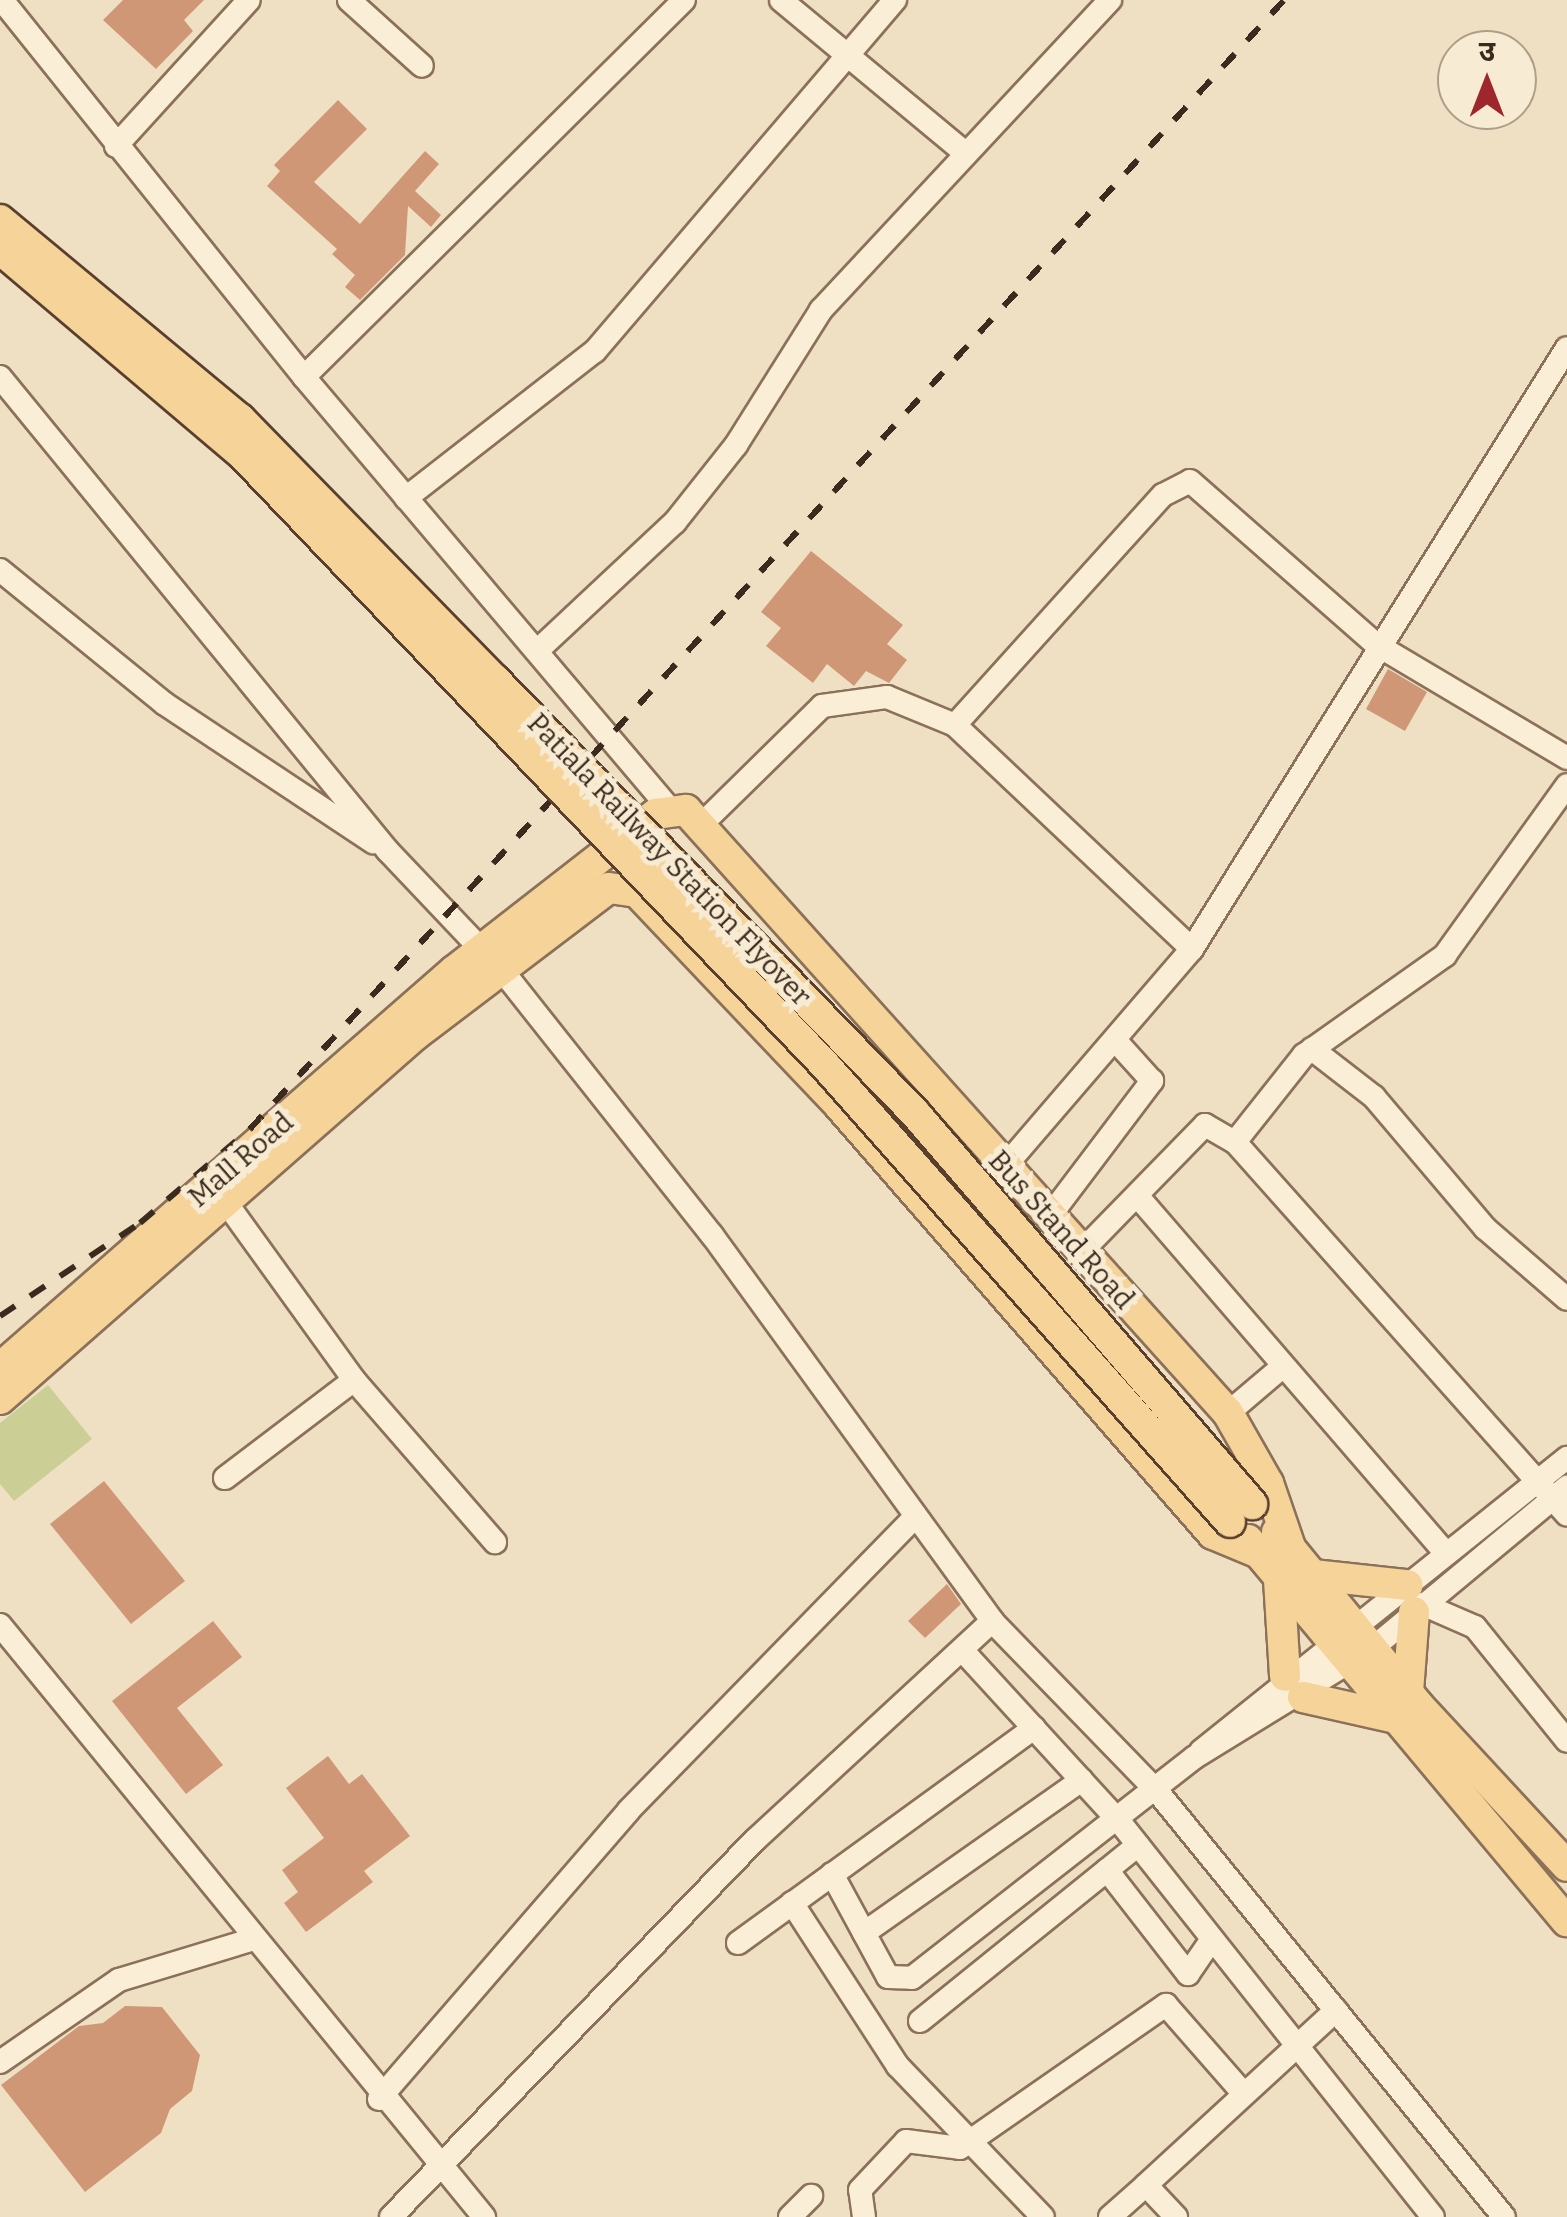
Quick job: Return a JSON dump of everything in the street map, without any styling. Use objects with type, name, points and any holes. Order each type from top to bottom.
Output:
[{"type":"main road","name":"Patiala Railway Station Flyover","points":[[0,220],[240,419],[914,1112],[1241,1512]]},
{"type":"main road","name":"Patiala Railway Station Flyover","points":[[0,249],[244,456],[824,1064],[1275,1550]]},
{"type":"main road","points":[[669,808],[705,821]]},
{"type":"main road","name":"Bus Stand Road","points":[[463,995],[491,960],[669,808]]},
{"type":"main road","name":"Bus Stand Road","points":[[705,821],[751,885],[1228,1414],[1268,1482],[1279,1579],[1352,1644]]},
{"type":"main road","name":"Bus Stand Road","points":[[491,960],[594,893],[637,892],[839,1105],[946,1235],[1213,1534],[1275,1550],[1313,1574],[1352,1644],[1567,1920]]},
{"type":"main road","name":"Mall Road","points":[[0,1368],[491,960]]},
{"type":"main road","name":"Mall Road","points":[[0,1399],[463,995]]},
{"type":"main road","points":[[1279,1579],[1294,1687],[1400,1705],[1414,1600],[1313,1574]]},
{"type":"main road","name":"Bus Stand Road","points":[[1400,1705],[1567,1866]]},
{"type":"street","points":[[2,0],[304,377],[669,808]]},
{"type":"street","points":[[116,146],[249,0]]},
{"type":"street","points":[[349,0],[422,66]]},
{"type":"street","points":[[304,377],[684,0]]},
{"type":"street","points":[[781,0],[966,153]]},
{"type":"street","points":[[406,498],[596,352],[896,0]]},
{"type":"street","points":[[537,651],[675,522],[736,446],[792,346],[1110,0]]},
{"type":"street","points":[[946,1235],[1192,950],[1377,645],[1567,348]]},
{"type":"street","points":[[0,377],[388,851],[491,960],[712,1235],[992,1621],[1157,1791],[1504,2217]]},
{"type":"street","points":[[955,725],[1163,495],[1190,481],[1377,645],[1567,758]]},
{"type":"street","points":[[0,570],[165,704],[388,851]]},
{"type":"street","points":[[705,821],[822,706],[887,698],[955,725],[1192,950]]},
{"type":"street","points":[[1235,1142],[1312,1048],[1444,955],[1567,785]]},
{"type":"street","points":[[1048,1217],[1152,1082],[1115,1040]]},
{"type":"street","points":[[1312,1048],[1374,1097],[1485,1228],[1564,1289]]},
{"type":"street","points":[[1080,1253],[1140,1199],[1205,1125],[1235,1142],[1556,1495]]},
{"type":"street","points":[[1140,1199],[1281,1368],[1446,1554]]},
{"type":"street","points":[[225,1201],[354,1380],[496,1542]]},
{"type":"street","points":[[1228,1414],[1281,1368]]},
{"type":"street","points":[[225,1478],[354,1380]]},
{"type":"street","points":[[832,1874],[888,1977],[912,1978],[1119,1821],[1195,1757],[1556,1495],[1567,1458]]},
{"type":"street","points":[[1414,1600],[1446,1554],[1556,1495]]},
{"type":"street","points":[[379,2098],[629,1810],[914,1518]]},
{"type":"street","points":[[1414,1600],[1474,1627],[1567,1740]]},
{"type":"street","points":[[391,2217],[444,2171],[755,1840],[992,1621]]},
{"type":"street","points":[[0,1625],[379,2098],[484,2217]]},
{"type":"street","points":[[963,1651],[1119,1821],[1433,2217]]},
{"type":"street","points":[[738,1943],[1034,1728]]},
{"type":"street","points":[[864,1933],[1082,1780]]},
{"type":"street","points":[[920,2021],[1138,1845]]},
{"type":"street","points":[[1107,1870],[1188,1974],[1212,1938]]},
{"type":"street","points":[[792,1903],[898,2066],[1043,2217]]},
{"type":"street","points":[[0,2062],[119,1980],[254,1940]]},
{"type":"street","points":[[864,2217],[860,2190],[906,2142],[953,2151],[1166,2005],[1244,2094]]},
{"type":"street","points":[[1110,2217],[1336,2010]]},
{"type":"street","points":[[1146,2185],[1176,2217]]},
{"type":"street","points":[[790,2217],[811,2196]]},
{"type":"green space","points":[[48,1385],[92,1439],[14,1501],[0,1484],[0,1423]]},
{"type":"building","points":[[123,0],[204,0],[184,20],[193,31],[156,69],[103,20]]},
{"type":"building","points":[[338,100],[367,129],[314,182],[360,224],[425,151],[439,164],[415,191],[441,215],[431,227],[408,206],[405,255],[360,300],[345,287],[355,275],[332,254],[337,249],[267,186],[280,171],[274,165]]},
{"type":"building","points":[[811,551],[903,625],[887,644],[907,660],[889,683],[866,671],[854,686],[827,664],[813,683],[766,646],[781,628],[761,612]]},
{"type":"building","points":[[1388,669],[1427,692],[1405,731],[1366,709]]},
{"type":"building","points":[[104,1481],[185,1581],[131,1624],[50,1524]]},
{"type":"building","points":[[947,1584],[961,1604],[925,1638],[908,1621]]},
{"type":"building","points":[[213,1621],[242,1657],[177,1708],[223,1765],[186,1794],[112,1701]]},
{"type":"building","points":[[328,1756],[349,1784],[362,1774],[410,1836],[364,1871],[373,1882],[306,1932],[284,1903],[298,1892],[282,1870],[324,1838],[286,1788]]},
{"type":"building","points":[[125,2006],[162,2007],[200,2055],[192,2091],[170,2109],[161,2133],[85,2192],[1,2085],[79,2026],[103,2023]]},
{"type":"railway","points":[[0,1316],[140,1223],[250,1129],[1284,0]]}]
